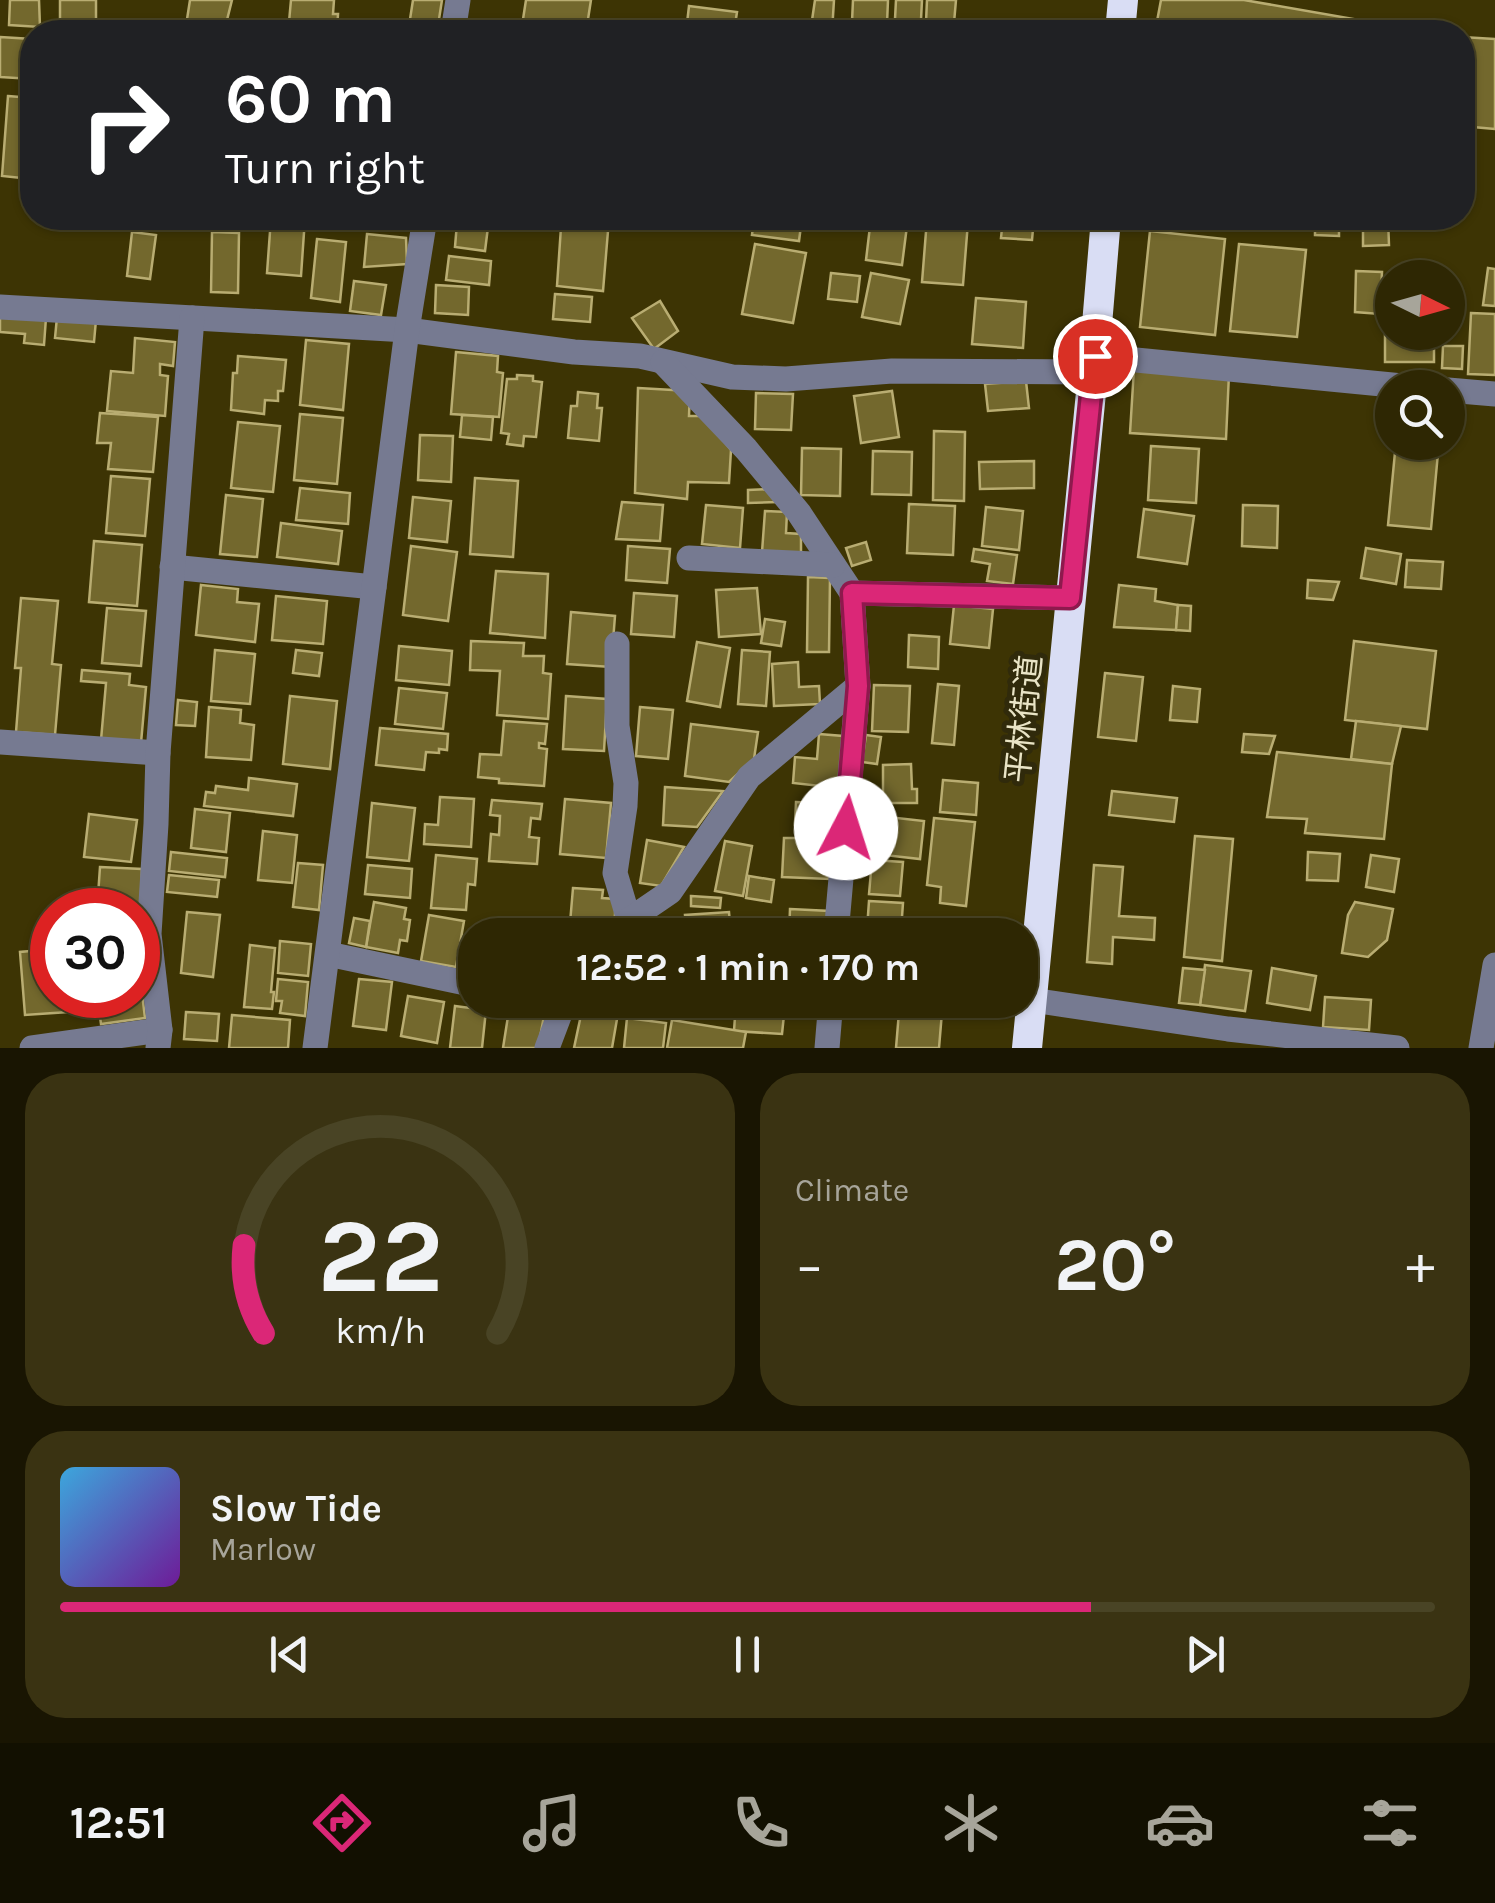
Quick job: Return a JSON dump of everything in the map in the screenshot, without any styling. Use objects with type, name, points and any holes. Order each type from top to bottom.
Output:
[{"type":"highway","name":"平林街道","points":[[1038,937],[1105,230]]},
{"type":"highway","name":"平林街道","points":[[1027,1048],[1030,1018]]},
{"type":"street","points":[[316,1048],[423,230]]},
{"type":"street","points":[[0,307],[408,330],[574,352],[640,356],[732,377],[786,380],[892,371],[1094,364],[1375,384]]},
{"type":"street","points":[[32,1048],[159,1039],[148,934],[192,318]]},
{"type":"street","points":[[663,362],[746,449],[798,514],[852,593],[858,686],[838,918]]},
{"type":"street","points":[[1465,391],[1495,394]]},
{"type":"street","points":[[689,558],[832,565]]},
{"type":"street","points":[[172,566],[374,587]]},
{"type":"street","points":[[852,593],[1070,598]]},
{"type":"street","points":[[617,644],[617,726],[626,783],[616,873],[623,918]]},
{"type":"street","points":[[637,918],[670,892],[748,778],[858,686]]},
{"type":"street","points":[[0,742],[158,754]]},
{"type":"street","points":[[328,954],[458,981]]},
{"type":"street","points":[[1481,1048],[1495,965]]},
{"type":"street","points":[[1038,1001],[1228,1038],[1397,1048]]},
{"type":"street","points":[[547,1048],[555,1018]]},
{"type":"street","points":[[827,1048],[830,1018]]},
{"type":"building","points":[[10,0],[39,0],[40,20],[20,20],[20,26],[9,25]]},
{"type":"building","points":[[60,0],[96,0],[96,20],[60,20]]},
{"type":"building","points":[[190,0],[232,0],[227,20],[187,20]]},
{"type":"building","points":[[291,0],[334,0],[333,14],[338,14],[338,20],[289,20]]},
{"type":"building","points":[[413,0],[442,0],[439,20],[410,20]]},
{"type":"building","points":[[526,0],[591,0],[588,20],[523,20]]},
{"type":"building","points":[[815,0],[834,0],[833,20],[812,20]]},
{"type":"building","points":[[853,0],[888,0],[887,20],[852,20]]},
{"type":"building","points":[[896,0],[922,0],[921,20],[895,19]]},
{"type":"building","points":[[927,0],[956,0],[954,20],[926,20]]},
{"type":"building","points":[[1161,0],[1244,0],[1359,20],[1157,20]]},
{"type":"building","points":[[689,6],[737,12],[736,20],[687,20]]},
{"type":"building","points":[[0,37],[20,38],[20,78],[0,77]]},
{"type":"building","points":[[1475,38],[1495,39],[1495,129],[1475,127]]},
{"type":"building","points":[[8,96],[20,97],[20,178],[2,176]]},
{"type":"building","points":[[270,230],[304,230],[301,276],[267,273]]},
{"type":"building","points":[[456,230],[488,230],[485,251],[455,247]]},
{"type":"building","points":[[561,230],[608,231],[603,291],[557,286]]},
{"type":"building","points":[[753,230],[800,230],[799,241],[752,235]]},
{"type":"building","points":[[870,230],[906,230],[902,265],[866,260]]},
{"type":"building","points":[[926,230],[967,230],[963,285],[922,282]]},
{"type":"building","points":[[1002,230],[1033,230],[1032,240],[1001,238]]},
{"type":"building","points":[[1315,230],[1339,230],[1339,236],[1315,235]]},
{"type":"building","points":[[1363,230],[1388,230],[1389,245],[1363,246]]},
{"type":"building","points":[[1150,231],[1225,239],[1215,335],[1140,327]]},
{"type":"building","points":[[132,232],[156,235],[150,279],[127,276]]},
{"type":"building","points":[[212,232],[239,233],[238,293],[211,292]]},
{"type":"building","points":[[367,234],[406,238],[407,264],[364,267]]},
{"type":"building","points":[[317,239],[346,242],[340,302],[311,298]]},
{"type":"building","points":[[755,244],[806,253],[793,323],[742,314]]},
{"type":"building","points":[[1239,244],[1306,250],[1297,337],[1230,331]]},
{"type":"building","points":[[449,256],[491,261],[489,285],[446,280]]},
{"type":"building","points":[[1488,268],[1495,269],[1495,306],[1483,305]]},
{"type":"building","points":[[1356,271],[1375,272],[1375,314],[1355,312]]},
{"type":"building","points":[[831,273],[860,276],[857,302],[828,299]]},
{"type":"building","points":[[871,273],[909,280],[900,324],[862,317]]},
{"type":"building","points":[[354,281],[386,285],[381,315],[350,311]]},
{"type":"building","points":[[436,285],[469,287],[468,315],[435,313]]},
{"type":"building","points":[[555,294],[592,297],[590,322],[553,319]]},
{"type":"building","points":[[976,298],[1026,302],[1023,348],[972,344]]},
{"type":"building","points":[[660,301],[678,331],[654,349],[632,318]]},
{"type":"building","points":[[1471,313],[1495,314],[1495,375],[1468,374]]},
{"type":"building","points":[[0,316],[46,318],[44,345],[24,343],[25,334],[0,332]]},
{"type":"building","points":[[57,317],[96,320],[94,342],[55,338]]},
{"type":"building","points":[[135,338],[175,342],[173,366],[160,364],[160,375],[168,376],[165,416],[107,411],[111,371],[133,373]]},
{"type":"building","points":[[306,340],[349,344],[343,410],[300,405]]},
{"type":"building","points":[[1385,350],[1434,350],[1434,362],[1385,362]]},
{"type":"building","points":[[1443,350],[1463,350],[1462,369],[1442,368]]},
{"type":"building","points":[[456,352],[498,356],[497,372],[503,373],[499,417],[451,414]]},
{"type":"building","points":[[238,356],[286,360],[283,391],[278,391],[278,401],[265,400],[264,414],[231,410]]},
{"type":"building","points":[[1134,368],[1229,374],[1226,439],[1130,433]]},
{"type":"building","points":[[517,375],[533,376],[533,381],[542,382],[536,437],[524,436],[523,446],[507,444],[509,434],[501,433],[507,379],[517,379]]},
{"type":"building","points":[[1026,381],[1029,408],[988,411],[985,384]]},
{"type":"building","points":[[638,388],[690,391],[689,416],[704,416],[731,450],[729,483],[688,482],[687,499],[635,493]]},
{"type":"building","points":[[892,391],[899,437],[861,443],[854,396]]},
{"type":"building","points":[[578,392],[598,394],[597,408],[602,408],[599,441],[568,438],[571,406],[577,406]]},
{"type":"building","points":[[756,393],[793,394],[791,430],[755,429]]},
{"type":"building","points":[[100,413],[158,417],[153,472],[108,469],[111,443],[97,443]]},
{"type":"building","points":[[300,414],[343,418],[337,484],[294,480]]},
{"type":"building","points":[[462,415],[493,417],[491,440],[460,437]]},
{"type":"building","points":[[238,422],[280,426],[273,492],[231,488]]},
{"type":"building","points":[[934,431],[965,432],[964,501],[933,500]]},
{"type":"building","points":[[420,435],[453,436],[451,482],[418,480]]},
{"type":"building","points":[[1151,446],[1199,449],[1196,503],[1148,500]]},
{"type":"building","points":[[802,448],[841,449],[840,496],[801,495]]},
{"type":"building","points":[[873,451],[912,452],[911,495],[872,494]]},
{"type":"building","points":[[1394,460],[1437,460],[1431,529],[1388,525]]},
{"type":"building","points":[[1034,461],[1034,488],[980,489],[979,462]]},
{"type":"building","points":[[111,476],[150,479],[145,536],[106,533]]},
{"type":"building","points":[[475,478],[518,481],[513,557],[470,554]]},
{"type":"building","points":[[300,488],[350,493],[348,524],[296,520]]},
{"type":"building","points":[[772,489],[777,502],[748,503],[748,490]]},
{"type":"building","points":[[226,495],[263,499],[257,557],[220,554]]},
{"type":"building","points":[[413,497],[451,501],[447,542],[409,538]]},
{"type":"building","points":[[622,502],[663,505],[660,541],[616,539]]},
{"type":"building","points":[[909,504],[955,506],[953,555],[907,553]]},
{"type":"building","points":[[706,505],[743,508],[740,548],[702,544]]},
{"type":"building","points":[[1243,505],[1278,506],[1277,548],[1242,546]]},
{"type":"building","points":[[986,507],[1023,511],[1019,550],[982,546]]},
{"type":"building","points":[[1144,509],[1194,516],[1187,564],[1138,557]]},
{"type":"building","points":[[765,511],[787,512],[786,533],[801,534],[801,554],[762,552]]},
{"type":"building","points":[[281,523],[342,531],[338,564],[277,557]]},
{"type":"building","points":[[94,541],[142,545],[137,606],[89,602]]},
{"type":"building","points":[[866,542],[871,560],[852,566],[846,548]]},
{"type":"building","points":[[411,546],[457,552],[448,621],[403,615]]},
{"type":"building","points":[[628,546],[670,549],[667,583],[626,580]]},
{"type":"building","points":[[1366,548],[1401,554],[1396,584],[1361,578]]},
{"type":"building","points":[[974,549],[1017,555],[1013,584],[987,581],[990,564],[972,561]]},
{"type":"building","points":[[1407,560],[1443,562],[1441,589],[1405,587]]},
{"type":"building","points":[[496,571],[548,574],[545,638],[490,633]]},
{"type":"building","points":[[808,577],[830,578],[829,652],[807,652]]},
{"type":"building","points":[[1308,580],[1339,582],[1333,600],[1307,598]]},
{"type":"building","points":[[201,585],[238,589],[237,602],[259,604],[255,642],[196,635]]},
{"type":"building","points":[[1119,585],[1156,589],[1155,601],[1178,605],[1176,630],[1114,627]]},
{"type":"building","points":[[757,588],[761,634],[719,637],[716,590]]},
{"type":"building","points":[[634,593],[677,596],[674,637],[631,634]]},
{"type":"building","points":[[276,596],[327,601],[323,644],[272,640]]},
{"type":"building","points":[[21,598],[58,601],[52,664],[61,665],[55,735],[16,732],[21,668],[15,668]]},
{"type":"building","points":[[954,605],[993,609],[989,648],[950,644]]},
{"type":"building","points":[[1178,605],[1191,606],[1190,631],[1176,630]]},
{"type":"building","points":[[107,608],[146,611],[141,666],[102,663]]},
{"type":"building","points":[[571,612],[615,616],[611,667],[567,664]]},
{"type":"building","points":[[765,619],[785,622],[781,646],[761,643]]},
{"type":"building","points":[[909,635],[939,637],[938,669],[908,667]]},
{"type":"building","points":[[471,641],[524,643],[523,656],[544,656],[543,673],[551,674],[548,719],[497,715],[500,671],[470,670]]},
{"type":"building","points":[[1354,641],[1436,651],[1427,729],[1345,720]]},
{"type":"building","points":[[697,642],[730,648],[720,707],[687,701]]},
{"type":"building","points":[[399,646],[452,651],[449,685],[396,680]]},
{"type":"building","points":[[215,650],[255,654],[250,704],[211,701]]},
{"type":"building","points":[[296,650],[322,653],[319,676],[293,673]]},
{"type":"building","points":[[742,650],[770,652],[766,706],[738,704]]},
{"type":"building","points":[[798,662],[799,687],[819,686],[820,704],[774,706],[772,664]]},
{"type":"building","points":[[82,670],[130,674],[129,685],[146,687],[141,743],[101,740],[106,683],[81,681]]},
{"type":"building","points":[[1105,673],[1143,677],[1136,741],[1098,737]]},
{"type":"building","points":[[938,684],[959,686],[954,745],[932,743]]},
{"type":"building","points":[[874,685],[910,686],[908,732],[872,731]]},
{"type":"building","points":[[1173,686],[1200,689],[1197,722],[1170,720]]},
{"type":"building","points":[[399,688],[447,693],[443,729],[395,724]]},
{"type":"building","points":[[290,696],[337,701],[330,769],[283,764]]},
{"type":"building","points":[[566,696],[607,699],[604,751],[563,749]]},
{"type":"building","points":[[178,700],[197,702],[195,726],[176,725]]},
{"type":"building","points":[[209,707],[241,710],[240,723],[254,725],[251,760],[206,757]]},
{"type":"building","points":[[640,707],[673,710],[668,759],[636,756]]},
{"type":"building","points":[[504,721],[547,724],[545,744],[539,743],[539,748],[547,749],[544,786],[499,783],[499,779],[478,777],[480,754],[501,755]]},
{"type":"building","points":[[1356,721],[1401,726],[1392,764],[1351,759]]},
{"type":"building","points":[[691,724],[758,732],[754,759],[729,782],[685,776]]},
{"type":"building","points":[[380,728],[448,734],[447,750],[426,752],[424,770],[376,765]]},
{"type":"building","points":[[819,734],[843,736],[839,788],[793,783],[795,757],[817,759]]},
{"type":"building","points":[[1244,734],[1275,736],[1269,754],[1242,752]]},
{"type":"building","points":[[866,735],[881,737],[877,764],[862,762]]},
{"type":"building","points":[[1277,752],[1392,764],[1384,839],[1305,833],[1307,819],[1267,817]]},
{"type":"building","points":[[911,764],[917,803],[883,803],[883,765]]},
{"type":"building","points":[[249,778],[297,784],[293,816],[204,806],[206,792],[215,793],[216,786],[248,790]]},
{"type":"building","points":[[943,780],[978,783],[976,815],[940,812]]},
{"type":"building","points":[[665,787],[723,791],[697,827],[663,825]]},
{"type":"building","points":[[1112,791],[1177,798],[1174,822],[1109,815]]},
{"type":"building","points":[[440,797],[474,799],[471,847],[424,844],[425,824],[438,825]]},
{"type":"building","points":[[565,799],[611,803],[606,858],[560,854]]},
{"type":"building","points":[[492,800],[542,804],[540,819],[531,818],[529,837],[539,838],[537,864],[489,861],[491,834],[499,835],[500,816],[490,815]]},
{"type":"building","points":[[796,802],[834,804],[830,879],[782,877],[784,838],[799,838]]},
{"type":"building","points":[[372,803],[415,808],[409,861],[367,857]]},
{"type":"building","points":[[195,809],[230,813],[226,852],[191,848]]},
{"type":"building","points":[[89,814],[137,820],[131,862],[84,857]]},
{"type":"building","points":[[888,817],[924,821],[920,859],[884,855]]},
{"type":"building","points":[[934,818],[975,822],[966,906],[940,903],[941,887],[927,885]]},
{"type":"building","points":[[263,831],[297,835],[292,883],[258,880]]},
{"type":"building","points":[[1195,836],[1233,839],[1222,961],[1184,957]]},
{"type":"building","points":[[647,840],[684,847],[661,886],[640,883]]},
{"type":"building","points":[[725,841],[752,846],[743,896],[715,891]]},
{"type":"building","points":[[171,852],[227,858],[225,877],[169,871]]},
{"type":"building","points":[[1308,852],[1340,854],[1338,881],[1307,880]]},
{"type":"building","points":[[436,855],[477,859],[475,885],[468,884],[466,910],[431,908]]},
{"type":"building","points":[[1371,855],[1399,859],[1394,892],[1366,887]]},
{"type":"building","points":[[872,860],[903,862],[900,896],[869,894]]},
{"type":"building","points":[[298,863],[323,865],[319,910],[293,907]]},
{"type":"building","points":[[368,865],[412,869],[410,898],[365,894]]},
{"type":"building","points":[[1094,865],[1123,867],[1119,916],[1155,918],[1154,940],[1113,937],[1112,964],[1087,962]]},
{"type":"building","points":[[100,867],[142,869],[141,888],[99,888]]},
{"type":"building","points":[[169,875],[219,880],[217,897],[167,892]]},
{"type":"building","points":[[749,876],[774,880],[771,902],[746,898]]},
{"type":"building","points":[[573,888],[603,890],[602,898],[616,899],[615,918],[570,918]]},
{"type":"building","points":[[691,896],[721,898],[720,908],[691,906]]},
{"type":"building","points":[[869,901],[903,903],[902,918],[868,918]]},
{"type":"building","points":[[374,902],[406,908],[404,919],[410,920],[407,941],[400,940],[398,953],[366,947]]},
{"type":"building","points":[[1355,902],[1393,909],[1387,940],[1368,957],[1342,953],[1348,915]]},
{"type":"building","points":[[790,909],[830,911],[830,918],[790,918]]},
{"type":"building","points":[[187,912],[220,915],[213,977],[181,973]]},
{"type":"building","points":[[729,912],[730,918],[685,918],[685,915]]},
{"type":"building","points":[[429,915],[458,920],[456,967],[421,961]]},
{"type":"building","points":[[354,918],[370,921],[366,947],[349,943]]},
{"type":"building","points":[[280,941],[311,944],[308,976],[278,973]]},
{"type":"building","points":[[250,945],[275,948],[272,1009],[244,1007]]},
{"type":"building","points":[[30,951],[30,1015],[25,1015],[20,952]]},
{"type":"building","points":[[1205,965],[1251,971],[1245,1011],[1200,1005]]},
{"type":"building","points":[[1183,968],[1205,970],[1200,1005],[1179,1003]]},
{"type":"building","points":[[1272,968],[1316,976],[1310,1010],[1267,1003]]},
{"type":"building","points":[[278,979],[308,982],[305,1016],[280,1013],[282,1001],[276,1001]]},
{"type":"building","points":[[359,979],[392,982],[386,1030],[353,1026]]},
{"type":"building","points":[[408,996],[444,1002],[437,1043],[401,1036]]},
{"type":"building","points":[[1325,997],[1371,1000],[1369,1030],[1323,1027]]},
{"type":"building","points":[[455,1006],[458,1018],[485,1018],[482,1048],[450,1048]]},
{"type":"building","points":[[186,1012],[219,1014],[217,1041],[184,1039]]},
{"type":"building","points":[[232,1015],[290,1020],[288,1048],[229,1048]]},
{"type":"building","points":[[100,1018],[145,1018],[101,1024]]},
{"type":"building","points":[[508,1018],[544,1018],[538,1048],[503,1048]]},
{"type":"building","points":[[580,1018],[617,1019],[612,1048],[574,1048]]},
{"type":"building","points":[[627,1018],[666,1023],[663,1048],[624,1048]]},
{"type":"building","points":[[735,1018],[784,1018],[782,1034],[734,1031]]},
{"type":"building","points":[[898,1018],[942,1018],[939,1048],[896,1048]]},
{"type":"building","points":[[672,1020],[746,1032],[743,1048],[667,1048]]},
{"type":"route","points":[[846,828],[858,686],[852,593],[1070,598],[1095,356]]}]
